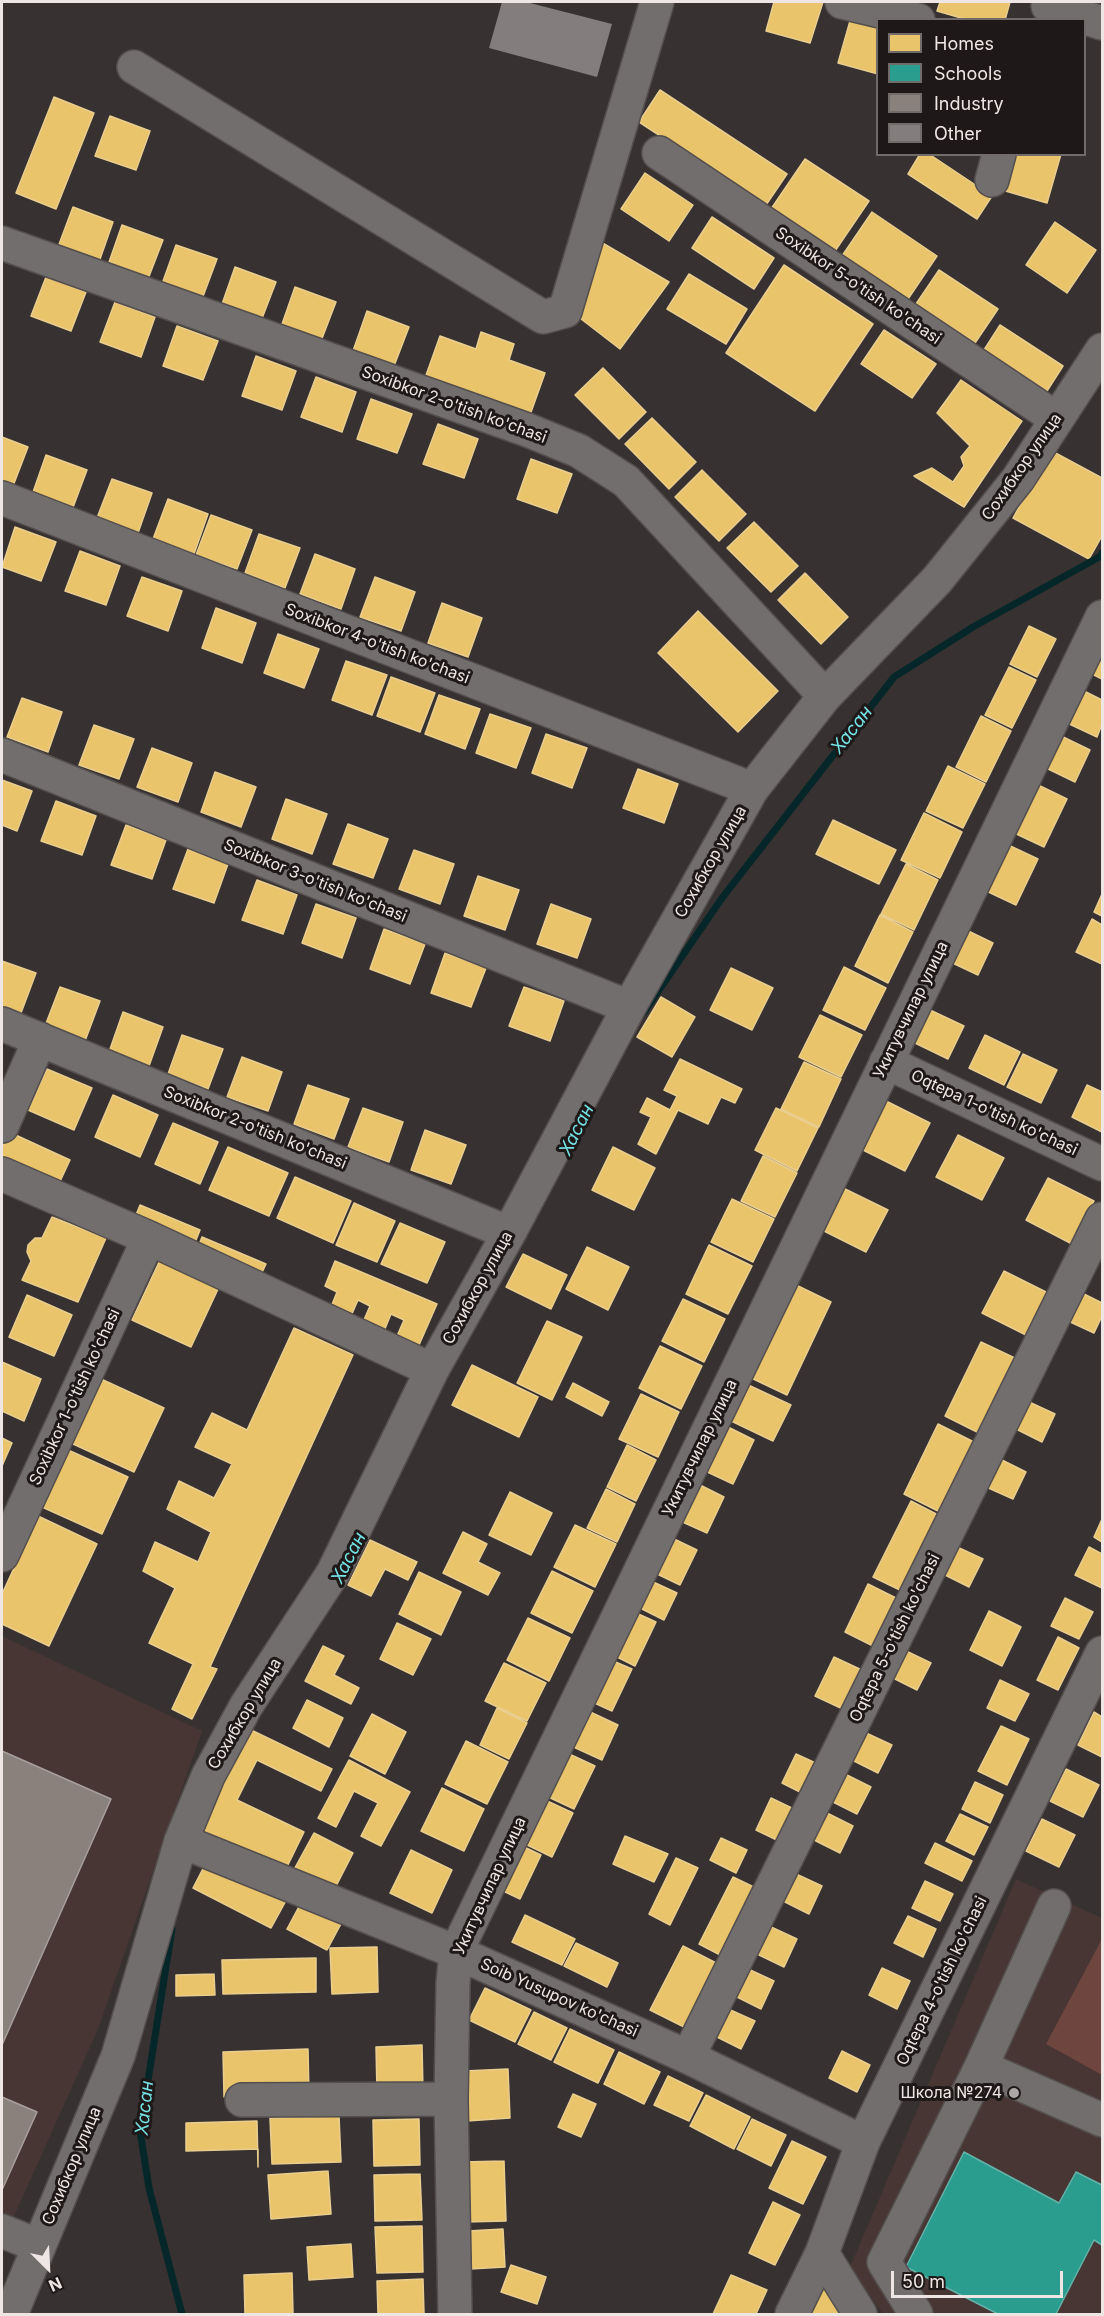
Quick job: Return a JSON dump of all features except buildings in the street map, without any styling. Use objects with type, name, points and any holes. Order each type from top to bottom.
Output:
[{"type":"street","points":[[134,67],[543,317],[565,311],[657,2]]},
{"type":"street","points":[[842,2],[910,18]]},
{"type":"street","points":[[1046,9],[1082,18]]},
{"type":"street","points":[[1086,19],[1102,23]]},
{"type":"street","name":"Soxibkor 5-o'tish ko'chasi","points":[[659,153],[1057,419]]},
{"type":"street","name":"Soxibkor 2-o'tish ko'chasi","points":[[2,243],[530,431],[579,452],[626,481],[825,696]]},
{"type":"street","name":"Сохибкор улица","points":[[11,2314],[118,2056],[181,1841],[208,1776],[246,1706],[333,1573],[432,1370],[509,1233],[629,1006],[752,789],[825,696],[937,580],[1018,479],[1102,350]]},
{"type":"street","name":"Soxibkor 4-o'tish ko'chasi","points":[[2,498],[752,789]]},
{"type":"street","name":"Укитувчилар улица","points":[[454,2314],[451,2099],[453,1983],[456,1952],[1102,617]]},
{"type":"street","name":"Soxibkor 3-o'tish ko'chasi","points":[[2,755],[629,1006]]},
{"type":"street","name":"Soxibkor 2-o'tish ko'chasi","points":[[2,1024],[509,1233]]},
{"type":"street","points":[[2,1126],[40,1039]]},
{"type":"street","name":"Oqtepa 1-o'tish ko'chasi","points":[[886,1062],[1101,1161]]},
{"type":"street","points":[[2,1174],[149,1238],[432,1370]]},
{"type":"street","name":"Oqtepa 5-o'tish ko'chasi","points":[[688,2057],[1102,1219]]},
{"type":"street","name":"Soxibkor 1-o'tish ko'chasi","points":[[2,1555],[149,1238]]},
{"type":"street","name":"Oqtepa 4-o'tish ko'chasi","points":[[792,2314],[822,2253],[864,2142],[1102,1653]]},
{"type":"street","name":"Soib Yusupov ko'chasi","points":[[181,1841],[456,1952],[688,2057],[864,2142]]},
{"type":"street","points":[[916,2314],[884,2262],[981,2067],[1054,1906]]},
{"type":"street","points":[[981,2067],[1102,2120]]},
{"type":"street","points":[[242,2100],[451,2099]]},
{"type":"street","points":[[2,2231],[39,2246]]},
{"type":"street","points":[[822,2253],[860,2314]]},
{"type":"shaded area","points":[[2,1636],[202,1731],[98,2029],[2,2243]]},
{"type":"shaded area","name":"Школа №274","points":[[1016,1879],[1102,1918],[1102,2314],[883,2314],[850,2267]]},
{"type":"shaded area","points":[[1102,1939],[1102,2075],[1046,2044]]},
{"type":"waterway","name":"Хасан","points":[[644,1012],[722,898],[894,677],[973,627],[1101,556],[1102,553]]},
{"type":"waterway","name":"Хасан","points":[[172,1929],[140,2131],[149,2188],[182,2314]]},
{"type":"place","name":"Школа №274","points":[[1014,2093]]}]
